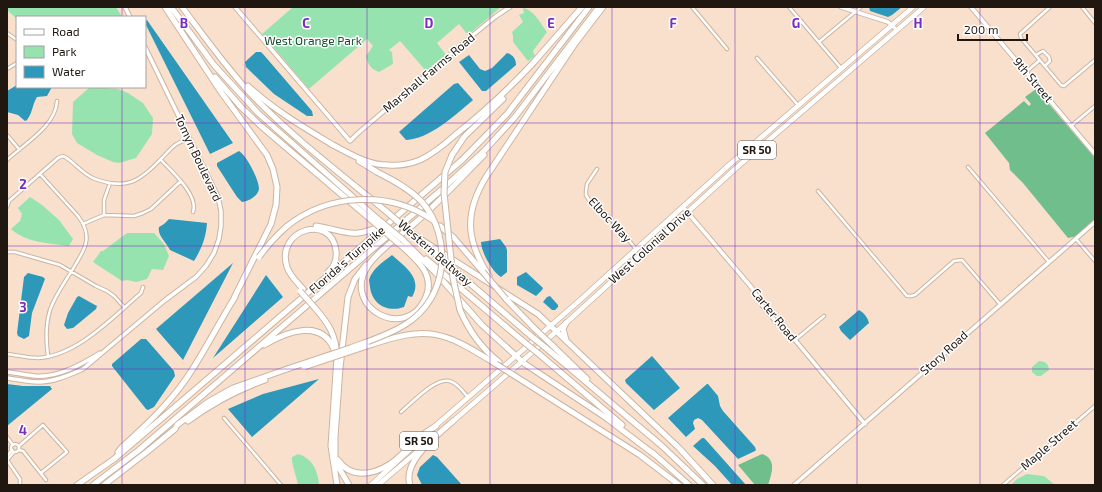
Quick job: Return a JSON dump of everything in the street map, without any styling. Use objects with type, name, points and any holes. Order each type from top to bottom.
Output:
[{"type":"highway","points":[[114,458],[122,447],[147,425],[177,391],[194,367],[258,255],[271,224],[276,205],[277,188],[273,169],[264,150],[221,92],[165,7]]},
{"type":"highway","name":"Western Beltway","points":[[171,7],[214,65],[258,113],[377,222]]},
{"type":"highway","name":"Western Beltway","points":[[182,7],[249,92],[282,124],[662,446],[703,485]]},
{"type":"highway","points":[[497,363],[475,338],[460,310],[453,278],[444,193],[445,172],[452,155],[464,137],[499,102],[582,7]]},
{"type":"highway","name":"Florida's Turnpike","points":[[77,485],[114,458],[456,166],[523,94],[589,7]]},
{"type":"highway","name":"Florida's Turnpike","points":[[94,485],[139,450],[446,186],[485,150],[515,117],[598,7]]},
{"type":"highway","points":[[506,299],[489,276],[477,255],[470,226],[471,211],[477,194],[486,177],[569,52],[603,7]]},
{"type":"highway","name":"West Colonial Drive","points":[[371,485],[756,142],[913,7]]},
{"type":"highway","name":"West Colonial Drive","points":[[378,485],[566,323],[687,212],[771,138],[924,7]]},
{"type":"highway","points":[[186,40],[224,89],[241,107],[261,126],[434,271],[482,325],[516,356],[605,417],[655,454]]},
{"type":"highway","points":[[331,144],[374,164],[387,166],[399,165],[421,159],[434,152],[467,126],[512,86],[535,61]]},
{"type":"highway","points":[[827,89],[841,74],[842,68]]},
{"type":"highway","points":[[233,72],[273,108],[298,125],[413,194],[426,208],[434,221],[440,237],[443,254],[437,286],[429,301],[419,314],[407,324],[378,338],[288,371]]},
{"type":"highway","points":[[348,485],[338,464],[335,452],[335,437],[346,310],[351,288],[362,270],[432,207],[486,152],[515,117]]},
{"type":"highway","points":[[771,138],[771,133],[780,121]]},
{"type":"highway","points":[[744,162],[755,148],[756,142]]},
{"type":"highway","points":[[258,255],[275,237],[295,220],[319,208],[345,201],[375,200],[395,203],[416,210],[440,226],[454,238],[506,299],[595,387],[601,395]]},
{"type":"highway","points":[[340,368],[340,352],[337,336],[331,323],[288,276],[284,267],[282,259],[286,242],[297,230],[305,226],[315,226],[349,234],[357,234],[372,230],[391,221]]},
{"type":"highway","points":[[298,302],[331,270],[336,260],[336,249],[333,240],[325,232],[320,230],[308,229],[299,233],[291,239],[286,250],[285,260],[288,271],[301,290]]},
{"type":"highway","points":[[411,232],[447,257],[528,307],[550,325],[679,448],[713,485]]},
{"type":"highway","points":[[640,255],[641,248],[647,239]]},
{"type":"highway","points":[[386,248],[367,268],[362,281],[362,291],[367,304],[376,312],[390,318],[401,318],[412,314],[422,305],[427,294],[428,282],[427,275],[421,265],[400,242]]},
{"type":"highway","name":"Western Beltway","points":[[400,242],[539,354],[689,485]]},
{"type":"highway","points":[[635,259],[637,252],[636,249]]},
{"type":"highway","points":[[586,304],[586,299],[596,285]]},
{"type":"highway","points":[[316,307],[329,324],[336,345],[331,446],[337,485]]},
{"type":"highway","points":[[566,323],[563,327],[563,331],[568,342]]},
{"type":"highway","points":[[251,353],[288,333],[304,330],[319,333],[329,340],[335,352],[336,363]]},
{"type":"highway","points":[[104,485],[175,429],[177,424],[218,396],[254,380],[400,336],[429,333],[453,339],[497,363],[640,455],[679,485]]},
{"type":"highway","points":[[474,403],[475,394],[483,385]]},
{"type":"highway","points":[[410,485],[409,473],[413,461],[422,450],[467,406],[468,397]]},
{"type":"highway","points":[[335,452],[341,463],[349,471],[358,474],[373,472],[390,464],[422,436],[436,426]]},
{"type":"highway","points":[[333,459],[348,485]]},
{"type":"street","name":"Marshall Farms Road","points":[[235,7],[350,141],[473,35],[510,7]]},
{"type":"street","points":[[692,7],[727,49]]},
{"type":"street","points":[[789,7],[842,68]]},
{"type":"street","points":[[841,7],[888,22],[897,30]]},
{"type":"street","points":[[819,42],[861,7]]},
{"type":"street","name":"9th Street","points":[[971,7],[1095,154]]},
{"type":"street","points":[[1050,7],[1020,34],[1021,38],[1064,86],[1095,60]]},
{"type":"street","points":[[1082,7],[1095,23]]},
{"type":"street","points":[[7,33],[16,39]]},
{"type":"street","name":"Tomyn Boulevard","points":[[7,378],[36,382],[50,382],[84,369],[164,301],[196,277],[214,253],[221,226],[221,211],[218,197],[146,49]]},
{"type":"street","points":[[1036,55],[1043,51],[1050,56],[1050,61],[1045,66]]},
{"type":"street","points":[[757,58],[798,106]]},
{"type":"street","points":[[1026,72],[1040,60]]},
{"type":"street","points":[[7,69],[16,64]]},
{"type":"street","points":[[7,160],[48,124],[57,108],[57,101]]},
{"type":"street","points":[[1071,126],[1095,106]]},
{"type":"street","points":[[7,136],[19,149]]},
{"type":"street","points":[[7,207],[9,201],[58,158],[63,156],[82,172],[94,178],[110,183],[125,184],[142,177],[175,145],[189,138]]},
{"type":"street","points":[[161,160],[187,189],[195,207],[193,212]]},
{"type":"street","points":[[968,167],[1049,262]]},
{"type":"street","name":"Elboc Way","points":[[597,169],[587,184],[586,195],[589,200],[609,217],[636,249]]},
{"type":"street","points":[[40,174],[84,224],[87,241],[84,251],[56,296],[50,310],[46,338],[48,356]]},
{"type":"street","points":[[84,224],[104,215],[134,216],[143,213],[151,209],[181,181]]},
{"type":"street","points":[[104,215],[104,200],[110,183]]},
{"type":"street","points":[[818,191],[904,294],[911,296],[915,295],[954,261],[962,260],[1000,304]]},
{"type":"street","name":"Carter Road","points":[[683,207],[752,288],[767,311],[794,340],[865,424]]},
{"type":"street","name":"Story Road","points":[[794,485],[1095,222]]},
{"type":"street","points":[[1075,238],[1095,261]]},
{"type":"street","points":[[7,252],[15,252],[60,265],[107,291],[124,307]]},
{"type":"street","points":[[1091,256],[1095,253]]},
{"type":"street","points":[[7,354],[37,358],[70,349],[84,341],[141,293],[143,287]]},
{"type":"street","points":[[794,340],[824,316]]},
{"type":"street","name":"Tomyn Boulevard","points":[[7,372],[37,376],[53,374],[70,369],[108,348]]},
{"type":"street","points":[[401,412],[433,385],[442,381],[447,380],[456,384],[468,397]]},
{"type":"street","name":"Maple Street","points":[[1004,485],[1095,406]]},
{"type":"street","points":[[224,418],[281,485]]},
{"type":"street","points":[[7,456],[19,448],[44,425],[67,452],[41,473]]},
{"type":"street","points":[[7,437],[13,445],[11,447],[13,451],[7,460],[20,478],[20,485]]},
{"type":"street","points":[[13,445],[17,444],[46,480]]},
{"type":"green space","points":[[7,7],[116,7],[121,16],[16,16],[16,18],[7,10]]},
{"type":"green space","name":"West Orange Park","points":[[293,7],[501,7],[468,35],[459,24],[437,43],[446,55],[426,71],[400,41],[389,50],[392,52],[393,64],[379,72],[376,71],[370,66],[366,56],[373,46],[367,39],[309,89],[262,34]]},
{"type":"green space","points":[[523,8],[534,14],[547,32],[533,51],[535,56],[528,61],[513,42],[512,32],[523,22],[519,15],[524,13]]},
{"type":"green space","points":[[89,88],[118,89],[128,93],[143,103],[153,118],[152,134],[136,158],[119,163],[113,162],[97,155],[77,143],[72,134],[73,102]]},
{"type":"green space","points":[[1036,89],[1095,158],[1095,220],[1078,236],[1068,238],[1023,183],[1010,170],[1009,163],[985,133],[1024,101],[1029,106],[1031,104],[1025,97]]},
{"type":"green space","points":[[30,197],[59,220],[73,239],[69,246],[31,240],[17,234],[11,229],[20,221],[22,214],[18,208]]},
{"type":"green space","points":[[127,233],[154,233],[164,244],[169,256],[163,270],[152,269],[147,279],[136,282],[127,280],[122,281],[93,262],[101,251]]},
{"type":"green space","points":[[1039,361],[1046,363],[1049,370],[1041,376],[1037,376],[1032,372],[1032,367]]},
{"type":"green space","points":[[298,454],[307,458],[311,462],[316,470],[319,485],[298,485],[292,457]]},
{"type":"green space","points":[[762,454],[767,456],[772,463],[771,476],[768,485],[755,485],[738,465]]},
{"type":"green space","points":[[1027,474],[1044,476],[1055,485],[1011,485],[1017,479]]},
{"type":"water","points":[[869,7],[902,7],[888,17],[870,11]]},
{"type":"water","points":[[146,20],[233,143],[210,154],[146,25]]},
{"type":"water","points":[[256,52],[261,52],[263,54],[312,111],[313,116],[307,116],[274,94],[246,67],[245,62]]},
{"type":"water","points":[[507,53],[514,58],[516,65],[486,91],[482,91],[459,62],[469,55],[480,69],[485,71],[492,68]]},
{"type":"water","points":[[458,83],[473,100],[433,131],[415,139],[406,140],[399,132],[454,84]]},
{"type":"water","points":[[16,86],[16,88],[51,88],[47,96],[37,97],[29,117],[25,121],[18,115],[7,112],[7,91]]},
{"type":"water","points":[[239,151],[246,158],[252,168],[259,189],[253,198],[242,202],[237,197],[217,166],[217,163]]},
{"type":"water","points":[[169,219],[207,223],[203,242],[194,261],[170,250],[159,233],[159,227]]},
{"type":"water","points":[[500,239],[507,250],[507,272],[501,277],[494,271],[488,262],[481,242]]},
{"type":"water","points":[[392,255],[411,273],[415,284],[415,290],[412,297],[408,296],[404,307],[398,309],[381,306],[371,293],[369,281],[370,276],[375,269]]},
{"type":"water","points":[[233,263],[183,360],[156,329]]},
{"type":"water","points":[[526,272],[543,288],[536,296],[517,285],[517,277]]},
{"type":"water","points":[[28,273],[43,277],[45,279],[32,313],[29,336],[24,339],[18,336],[17,333],[24,277]]},
{"type":"water","points":[[266,275],[283,297],[213,358]]},
{"type":"water","points":[[79,296],[97,306],[96,309],[73,328],[67,329],[64,325],[68,313]]},
{"type":"water","points":[[550,296],[558,305],[555,310],[552,310],[543,302]]},
{"type":"water","points":[[859,310],[866,316],[869,323],[850,340],[839,327]]},
{"type":"water","points":[[141,339],[146,339],[174,371],[175,376],[154,407],[148,410],[112,366],[112,364]]},
{"type":"water","points":[[652,356],[680,388],[654,410],[626,383],[625,380]]},
{"type":"water","points":[[319,379],[252,437],[228,409],[263,394]]},
{"type":"water","points":[[7,384],[23,386],[50,386],[52,389],[7,426]]},
{"type":"water","points":[[707,384],[718,396],[720,406],[723,411],[755,447],[755,451],[738,459],[702,420],[698,418],[694,420],[693,423],[695,429],[686,437],[668,418]]},
{"type":"water","points":[[702,438],[706,440],[746,485],[732,485],[715,466],[693,446]]},
{"type":"water","points":[[433,455],[437,457],[462,485],[422,485],[417,475],[420,467]]}]
